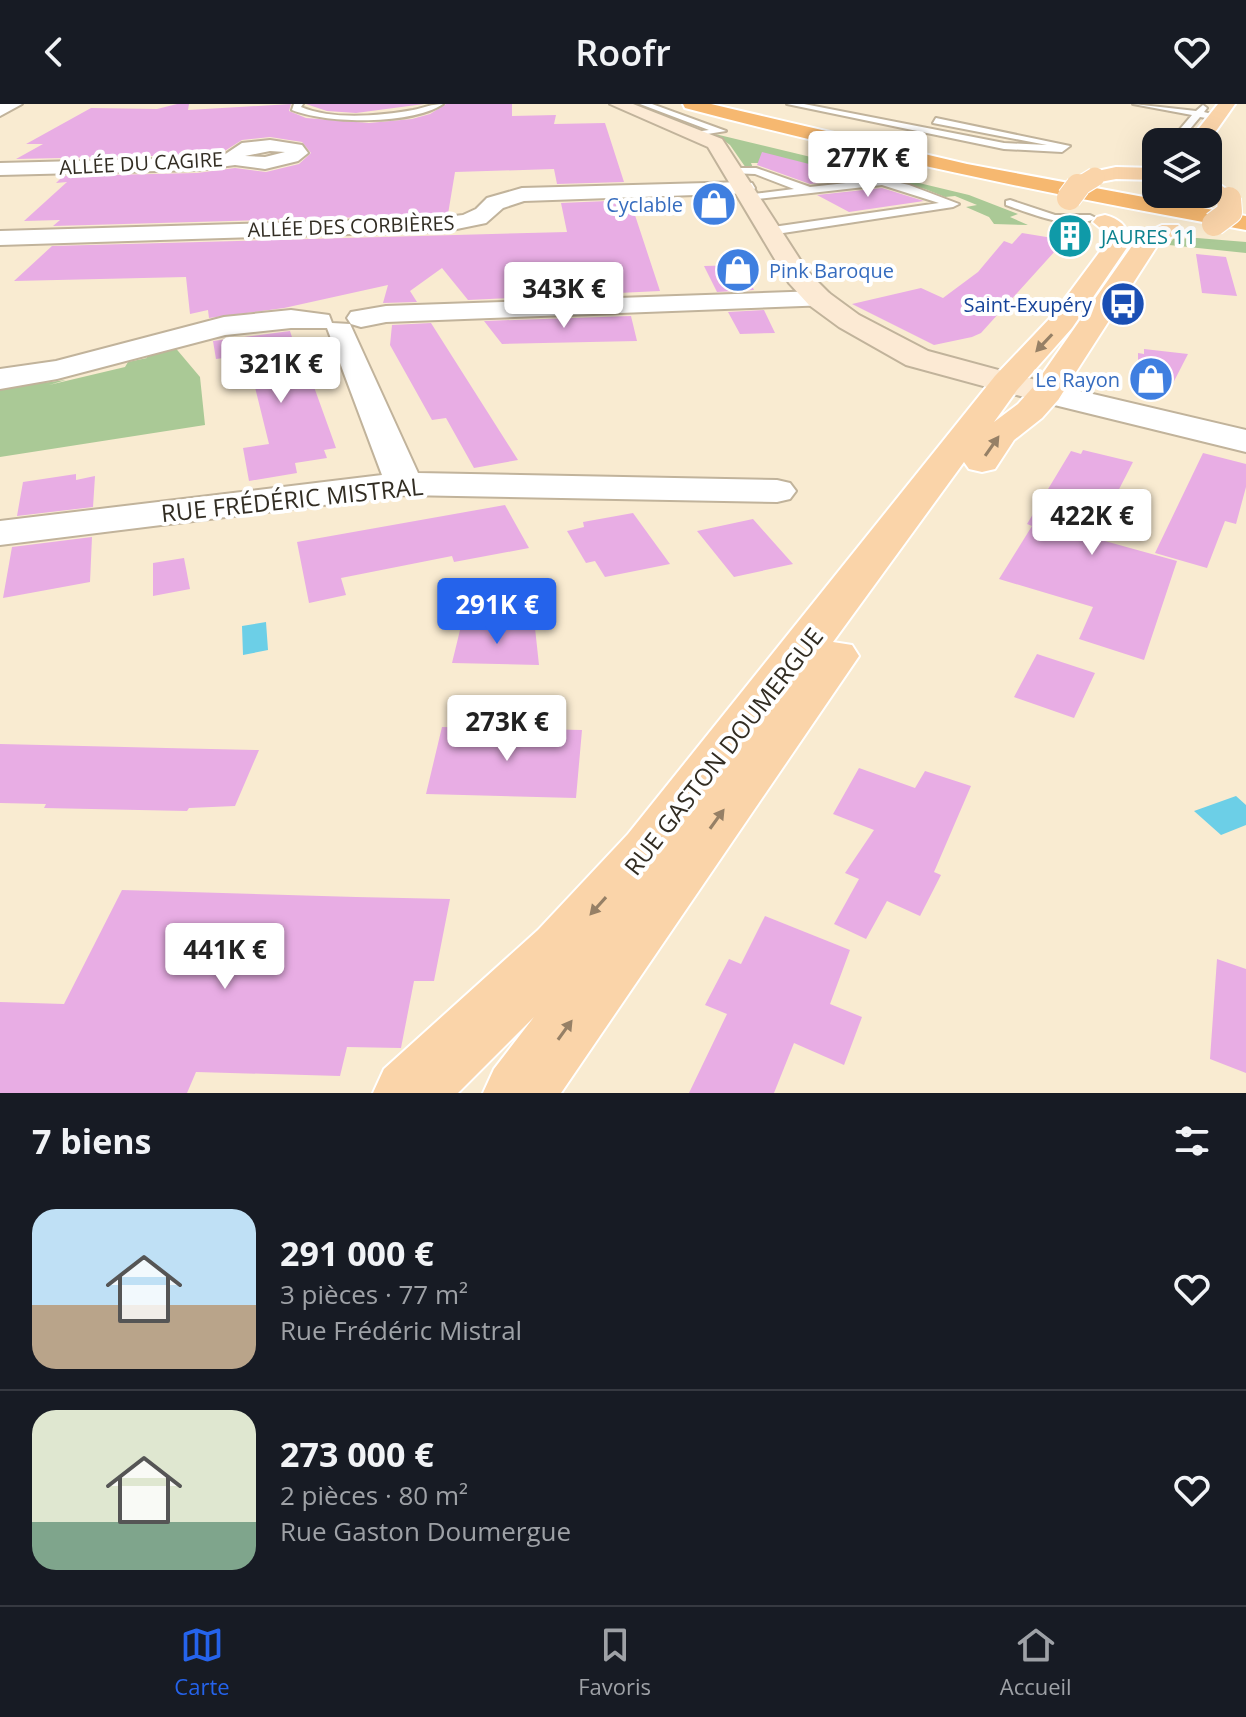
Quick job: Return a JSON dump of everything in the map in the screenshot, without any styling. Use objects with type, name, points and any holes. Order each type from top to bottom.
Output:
[{"type":"highway","points":[[666,104],[809,147],[1085,212]]},
{"type":"highway","points":[[691,104],[781,128],[1013,181],[1246,223]]},
{"type":"highway","points":[[737,104],[923,149],[1142,191]]},
{"type":"highway","points":[[785,106],[1083,170],[1132,173]]},
{"type":"highway","points":[[1175,230],[1246,236]]},
{"type":"main road","points":[[1206,128],[1217,108]]},
{"type":"main road","points":[[1026,388],[1062,322],[1116,246],[1119,236],[1116,229],[1085,212],[1078,186],[1132,173]]},
{"type":"main road","points":[[1026,388],[1148,241],[1175,230],[1214,224],[1230,212],[1230,196]]},
{"type":"main road","points":[[1085,212],[1175,230]]},
{"type":"main road","name":"RUE GASTON DOUMERGUE","points":[[409,1093],[560,949],[648,850],[1026,388]]},
{"type":"main road","name":"RUE GASTON DOUMERGUE","points":[[519,1093],[927,529],[952,504],[1001,433],[1030,411],[1026,388]]},
{"type":"street","points":[[0,111],[14,104]]},
{"type":"street","points":[[618,104],[715,143],[742,185],[783,219],[798,277],[819,299],[872,336],[941,367],[1246,440]]},
{"type":"street","name":"ALLÉE DU CAGIRE","points":[[0,169],[197,164],[235,159]]},
{"type":"street","name":"ALLÉE DU CAGIRE","points":[[12,194],[48,168]]},
{"type":"street","name":"ALLÉE DES CORBIÈRES","points":[[0,238],[438,225],[483,217],[495,203],[522,195],[742,185]]},
{"type":"street","points":[[15,263],[45,237]]},
{"type":"street","points":[[0,379],[36,375],[118,356],[153,343],[224,326],[291,319],[340,323],[386,314],[819,299]]},
{"type":"street","points":[[340,323],[404,484]]},
{"type":"street","name":"RUE FRÉDÉRIC MISTRAL","points":[[0,533],[404,484],[777,491]]},
{"type":"lane","points":[[299,104],[295,108],[299,112],[325,116],[402,114],[439,104]]},
{"type":"lane","points":[[644,104],[721,131],[698,134]]},
{"type":"lane","points":[[1137,104],[1197,114],[1217,108]]},
{"type":"lane","points":[[785,106],[1004,146],[1047,150],[1065,146],[936,121]]},
{"type":"lane","points":[[1186,128],[1197,114],[1217,108]]},
{"type":"lane","points":[[783,219],[814,226],[953,204],[882,182],[815,192],[778,196],[742,185],[756,171],[815,192]]},
{"type":"lane","points":[[795,194],[821,200],[896,191],[928,200],[864,218]]},
{"type":"lane","points":[[778,196],[783,219]]},
{"type":"lane","points":[[1010,203],[1054,218],[1085,212]]},
{"type":"lane","points":[[783,219],[814,226]]},
{"type":"green space","points":[[715,134],[969,195],[1018,214],[1010,217],[1028,225],[994,224],[989,217],[966,207],[977,205],[955,196],[945,197],[873,176],[825,183],[849,175],[764,163],[751,163],[753,168],[746,168],[730,145]]},
{"type":"green space","points":[[1173,239],[1246,242],[1246,253],[1169,245]]},
{"type":"green space","points":[[173,345],[200,377],[205,425],[0,457],[0,388],[66,380],[49,385],[125,367],[128,362],[147,358],[146,355]]},
{"type":"water","points":[[266,622],[268,650],[243,655],[242,626]]},
{"type":"water","points":[[1236,796],[1246,805],[1246,825],[1221,835],[1194,811]]},
{"type":"building","points":[[189,104],[188,110],[291,104],[289,111],[306,118],[369,123],[412,119],[430,114],[446,104],[512,104],[512,116],[556,115],[554,124],[605,123],[624,182],[557,184],[554,169],[455,172],[448,214],[53,226],[60,220],[24,221],[67,182],[56,183],[63,176],[197,173],[235,168],[266,172],[299,164],[311,153],[302,142],[270,137],[242,140],[223,152],[197,155],[16,159],[43,144],[26,144],[91,108],[157,109]]},
{"type":"building","points":[[306,104],[424,104],[356,113],[327,111]]},
{"type":"building","points":[[762,152],[864,178],[810,184],[757,165]]},
{"type":"building","points":[[882,188],[924,201],[849,212],[817,195]]},
{"type":"building","points":[[630,200],[660,291],[468,300],[442,268],[410,291],[417,302],[383,303],[388,285],[284,308],[209,318],[208,310],[190,314],[186,277],[14,281],[52,246],[567,232],[561,203]]},
{"type":"building","points":[[1022,233],[1065,240],[981,333],[972,337],[934,345],[852,304],[921,288],[943,298],[978,272],[1004,241],[1012,244]]},
{"type":"building","points":[[1196,254],[1226,257],[1237,296],[1202,293]]},
{"type":"building","points":[[742,265],[754,290],[717,292],[704,266]]},
{"type":"building","points":[[764,310],[775,333],[740,334],[728,312]]},
{"type":"building","points":[[631,316],[637,341],[502,344],[484,321]]},
{"type":"building","points":[[431,323],[518,460],[474,468],[446,418],[432,420],[390,345],[392,325]]},
{"type":"building","points":[[290,331],[304,374],[309,373],[336,448],[324,450],[327,458],[295,463],[297,473],[249,481],[243,448],[269,444],[247,355],[216,359],[213,341]]},
{"type":"building","points":[[1144,349],[1188,354],[1170,389],[1138,384],[1138,353],[1144,354]]},
{"type":"building","points":[[1083,450],[1133,462],[1094,538],[1177,561],[1144,660],[1079,639],[1093,607],[999,579],[1032,526],[1027,524],[1071,451],[1081,454]]},
{"type":"building","points":[[1203,453],[1246,464],[1246,487],[1236,524],[1225,521],[1207,568],[1155,553]]},
{"type":"building","points":[[76,474],[76,480],[95,476],[93,507],[17,516],[23,482]]},
{"type":"building","points":[[505,505],[529,548],[454,562],[452,556],[341,578],[346,595],[309,603],[297,542]]},
{"type":"building","points":[[633,513],[670,564],[605,577],[595,561],[586,563],[567,531],[584,527],[583,522]]},
{"type":"building","points":[[753,519],[793,564],[734,577],[697,531]]},
{"type":"building","points":[[92,537],[90,582],[3,598],[12,547]]},
{"type":"building","points":[[184,558],[190,589],[153,596],[153,563]]},
{"type":"building","points":[[461,626],[535,628],[539,665],[452,663]]},
{"type":"building","points":[[1037,654],[1095,673],[1074,718],[1014,697]]},
{"type":"building","points":[[442,727],[582,730],[576,798],[426,794]]},
{"type":"building","points":[[0,744],[259,750],[235,806],[189,808],[187,811],[44,808],[46,804],[0,803]]},
{"type":"building","points":[[859,768],[915,788],[925,771],[971,786],[934,872],[941,875],[920,916],[887,901],[866,939],[834,924],[859,879],[845,873],[874,830],[833,814]]},
{"type":"building","points":[[122,890],[450,899],[434,981],[414,981],[401,1048],[347,1047],[340,1076],[196,1072],[187,1093],[0,1093],[0,1002],[64,1004]]},
{"type":"building","points":[[765,916],[850,950],[830,1004],[862,1017],[844,1065],[794,1043],[774,1093],[689,1093],[727,1014],[705,1005],[729,959],[741,964]]},
{"type":"building","points":[[1217,959],[1246,969],[1246,1073],[1210,1059]]},
{"type":"place","name":"Cyclable","points":[[714,204]]},
{"type":"place","name":"JAURES 11","points":[[1070,236]]},
{"type":"place","name":"Pink Baroque","points":[[738,270]]},
{"type":"place","name":"Saint-Exupéry","points":[[1123,304]]},
{"type":"place","name":"Le Rayon","points":[[1151,379]]}]
